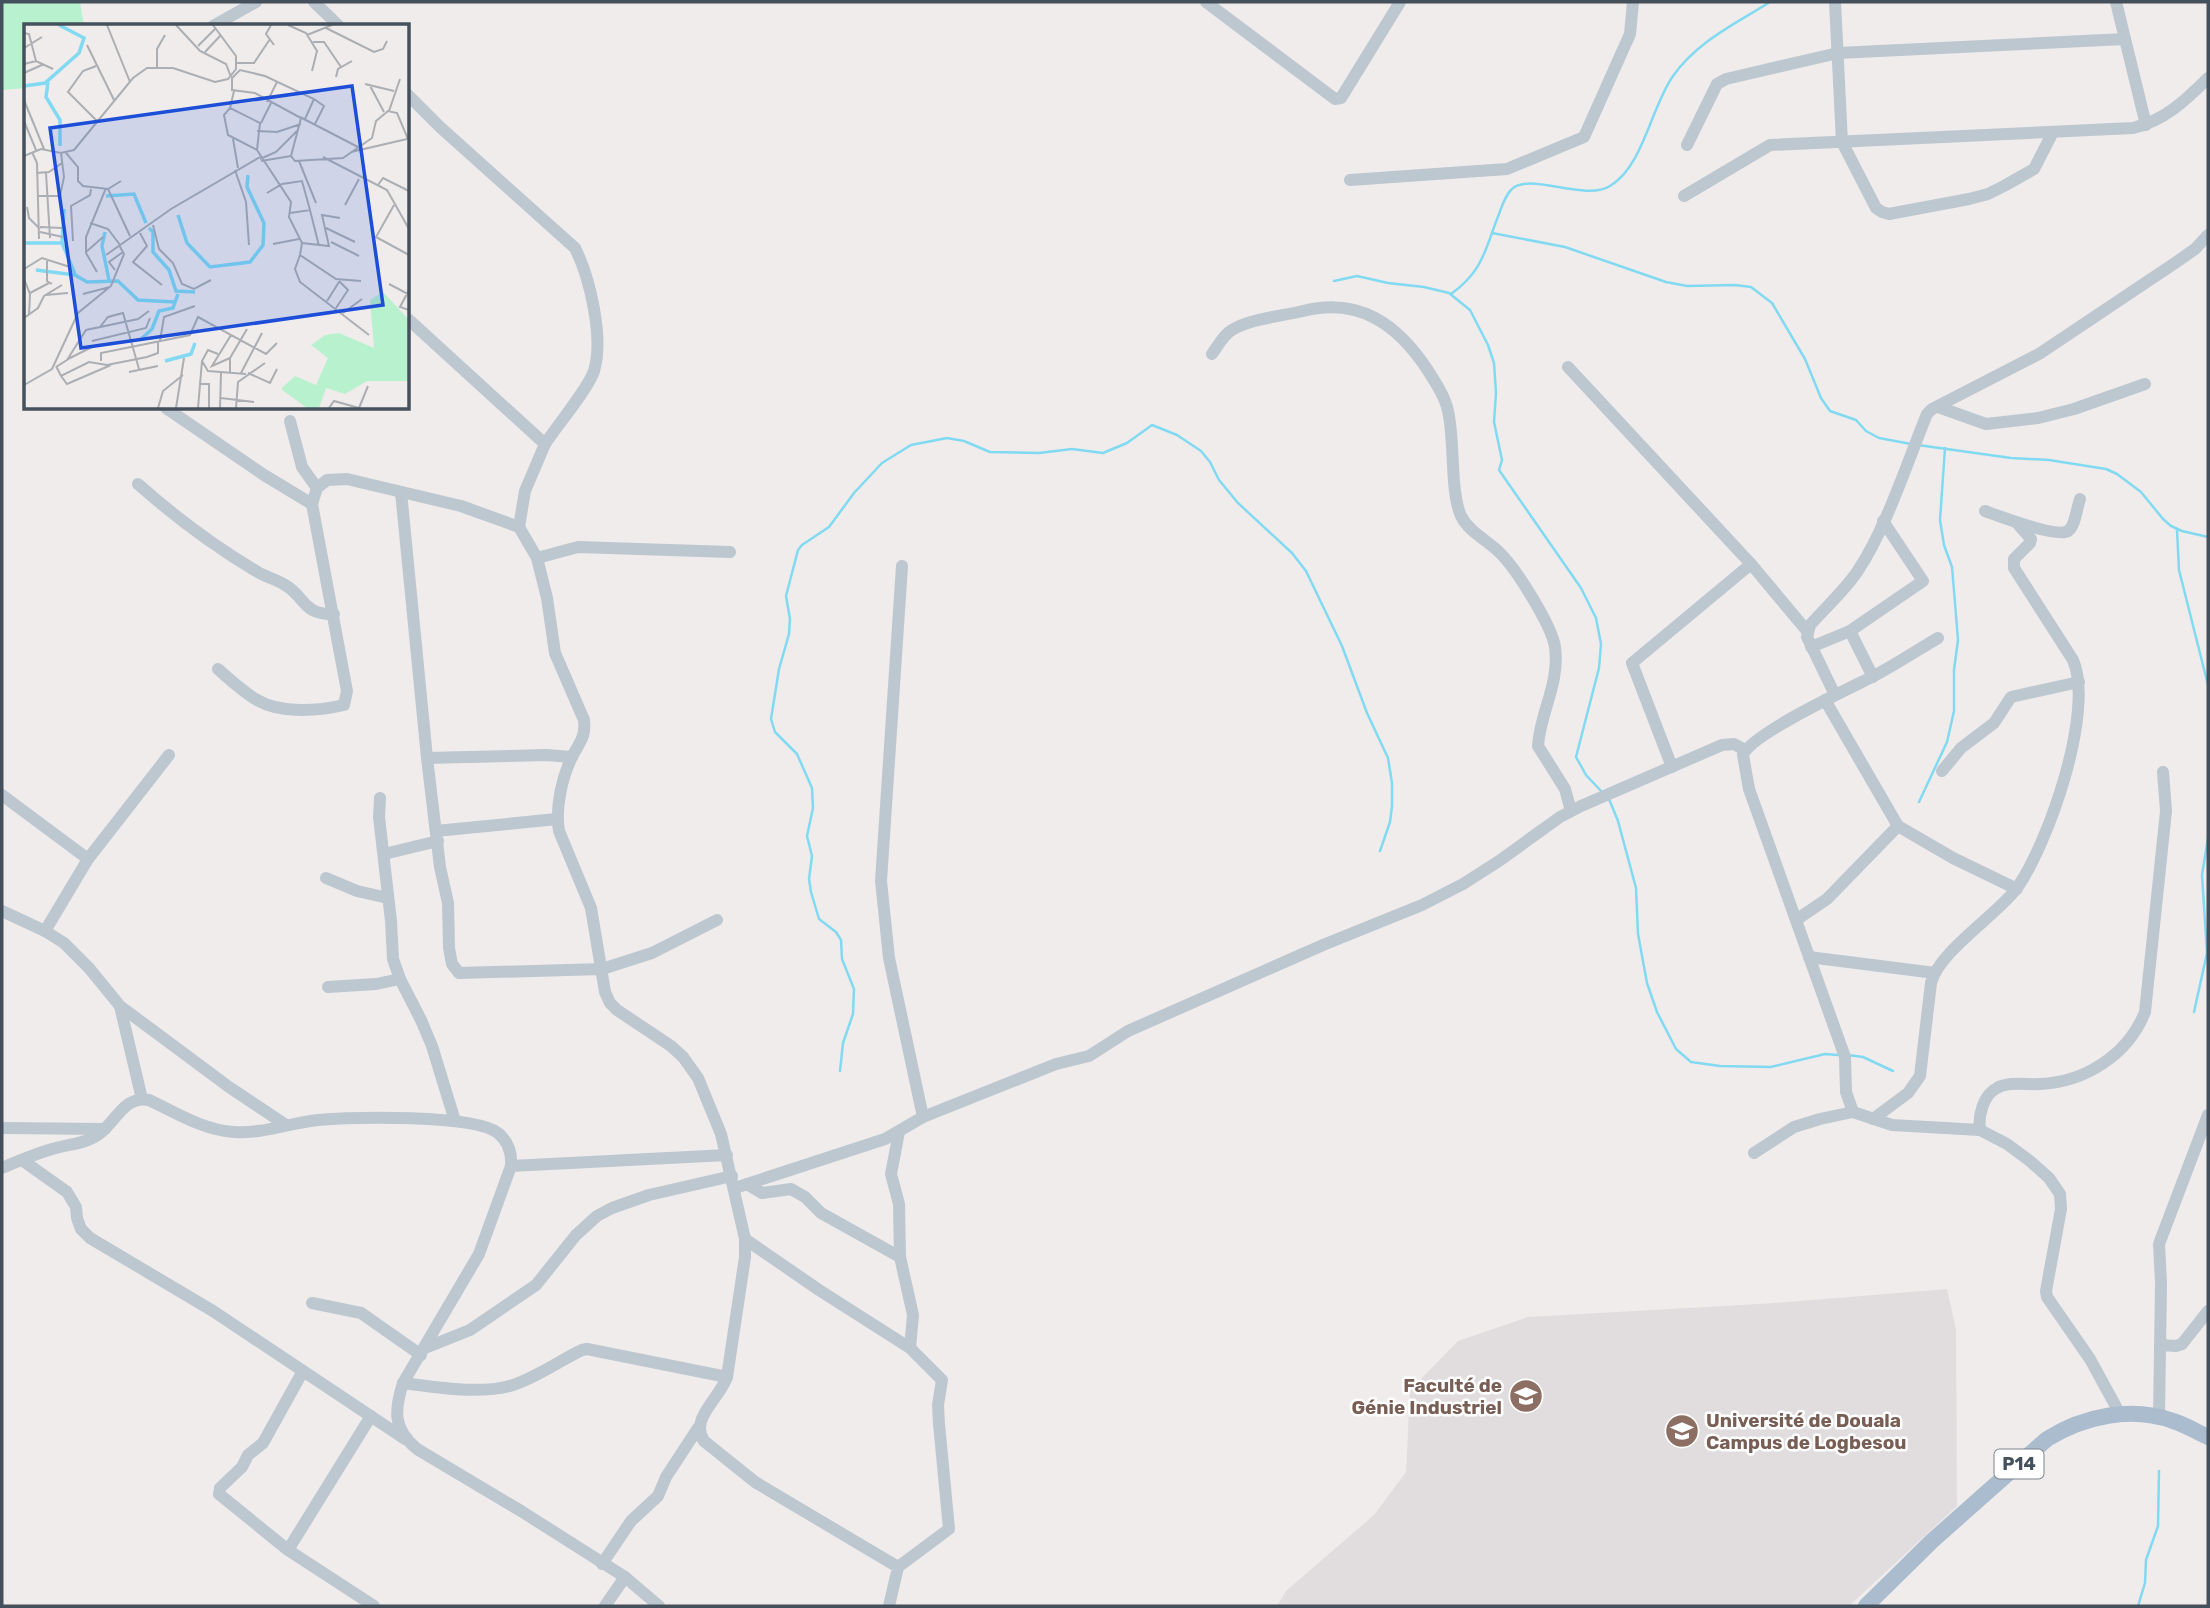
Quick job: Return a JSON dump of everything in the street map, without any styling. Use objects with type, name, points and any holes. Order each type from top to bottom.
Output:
[{"type":"main road","name":"P14","points":[[1866,1606],[1932,1541],[2046,1439],[2063,1429],[2120,1414],[2159,1416],[2208,1437]]},
{"type":"street","points":[[217,24],[256,2]]},
{"type":"street","points":[[314,2],[337,24]]},
{"type":"street","points":[[1206,2],[1339,100],[1400,2]]},
{"type":"street","points":[[1350,180],[1507,169],[1584,137],[1630,34],[1633,2]]},
{"type":"street","points":[[1835,2],[1842,142],[1876,208],[1882,212],[1889,214],[1988,194],[2034,169],[2053,132]]},
{"type":"street","points":[[2116,2],[2146,125]]},
{"type":"street","points":[[1687,145],[1717,84],[1721,81],[1838,53],[2125,39]]},
{"type":"street","points":[[1684,196],[1770,145],[2133,128],[2164,116],[2208,78]]},
{"type":"street","points":[[410,97],[575,248],[590,285],[598,346],[593,373],[545,444],[526,491],[519,527]]},
{"type":"street","points":[[2017,888],[1953,858],[1898,826],[1830,698],[1807,631],[1857,572],[1883,521],[1927,414],[1932,409],[2039,354],[2195,249],[2208,235]]},
{"type":"street","points":[[1212,354],[1230,331],[1242,325],[1311,309],[1339,306],[1374,317],[1389,326],[1419,357],[1438,386],[1448,408],[1461,516],[1505,558],[1550,630],[1555,648],[1553,688],[1538,746],[1565,789],[1571,811]]},
{"type":"street","points":[[410,324],[545,444]]},
{"type":"street","points":[[1568,367],[1751,565],[1807,631]]},
{"type":"street","points":[[1938,407],[1986,424],[2038,418],[2074,409],[2145,384]]},
{"type":"street","points":[[169,410],[264,475],[312,504]]},
{"type":"street","points":[[290,421],[302,467],[317,488]]},
{"type":"street","points":[[218,669],[241,689],[260,701],[279,708],[324,710],[344,705],[347,691],[312,504],[317,488],[327,480],[347,479],[461,506],[519,527],[537,558],[547,598],[555,653],[584,720],[582,740],[572,757],[558,801],[557,819],[559,831],[591,908],[605,992],[617,1010],[671,1046],[692,1068],[722,1134],[738,1182],[745,1239],[745,1257],[725,1385],[700,1420],[698,1428],[666,1477],[658,1496],[631,1521],[602,1564]]},
{"type":"street","points":[[138,484],[173,514],[257,572],[288,586],[304,605],[320,614],[334,614]]},
{"type":"street","points":[[401,492],[427,758],[440,867],[448,903],[452,964],[459,973],[602,970],[652,953],[717,920]]},
{"type":"street","points":[[1985,511],[2017,523],[2066,532],[2071,527],[2080,499]]},
{"type":"street","points":[[1811,647],[1850,631],[1923,581],[1883,521]]},
{"type":"street","points":[[1873,1119],[1908,1093],[1920,1076],[1934,973],[1972,931],[2017,888],[2048,829],[2062,790],[2074,731],[2079,682],[2073,660],[2014,568],[2014,559],[2031,539],[2017,523]]},
{"type":"street","points":[[537,558],[578,547],[730,552]]},
{"type":"street","points":[[1672,767],[1632,663],[1751,565]]},
{"type":"street","points":[[902,566],[881,881],[889,958],[923,1117]]},
{"type":"street","points":[[1850,631],[1873,677]]},
{"type":"street","points":[[1853,1112],[1846,1092],[1845,1057],[1749,789],[1743,762],[1745,750],[1774,729],[1873,677],[1938,638]]},
{"type":"street","points":[[1942,771],[1961,748],[1994,723],[2011,697],[2079,682]]},
{"type":"street","points":[[423,1352],[470,1330],[536,1285],[576,1235],[597,1216],[612,1208],[649,1195],[738,1182],[870,1144],[899,1132],[923,1117],[1056,1064],[1089,1056],[1128,1031],[1323,945],[1422,905],[1481,873],[1571,811],[1722,746],[1734,744],[1745,750]]},
{"type":"street","points":[[45,931],[88,859],[169,755]]},
{"type":"street","points":[[427,758],[546,755],[572,757]]},
{"type":"street","points":[[1980,1130],[1979,1121],[1983,1106],[1989,1095],[1999,1086],[2044,1084],[2084,1075],[2115,1055],[2140,1025],[2145,1012],[2166,811],[2163,772]]},
{"type":"street","points":[[2,795],[88,859]]},
{"type":"street","points":[[380,798],[379,817],[393,959],[432,1046],[455,1121]]},
{"type":"street","points":[[384,853],[437,836],[557,819]]},
{"type":"street","points":[[1796,920],[1827,899],[1898,826]]},
{"type":"street","points":[[326,878],[357,891],[388,898]]},
{"type":"street","points":[[2,911],[45,931],[77,954],[120,1006],[229,1087],[286,1125]]},
{"type":"street","points":[[1810,957],[1934,973]]},
{"type":"street","points":[[328,988],[400,979]]},
{"type":"street","points":[[120,1006],[142,1099]]},
{"type":"street","points":[[2,1168],[55,1148],[92,1139],[105,1129],[127,1104],[142,1099],[216,1130],[252,1132],[334,1120],[455,1121],[484,1126],[498,1133],[508,1144],[512,1157],[511,1166],[479,1254],[403,1383],[396,1404],[400,1428],[408,1441]]},
{"type":"street","points":[[1754,1153],[1794,1128],[1853,1112],[1892,1125],[1980,1130],[2007,1144],[2030,1161],[2056,1186],[2060,1194],[2061,1209],[2047,1297],[2090,1359],[2120,1414]]},
{"type":"street","points":[[2159,1416],[2159,1244],[2208,1115]]},
{"type":"street","points":[[2,1128],[105,1129]]},
{"type":"street","points":[[899,1132],[891,1169],[899,1204],[900,1257],[913,1315],[910,1348]]},
{"type":"street","points":[[511,1166],[727,1155]]},
{"type":"street","points":[[22,1160],[67,1192],[76,1207],[81,1228],[90,1238],[214,1311],[408,1441],[625,1577],[659,1606]]},
{"type":"street","points":[[738,1182],[762,1193],[791,1189],[805,1197],[821,1213],[900,1257]]},
{"type":"street","points":[[745,1239],[910,1348],[942,1380],[939,1424],[950,1525],[947,1532],[898,1567],[889,1606]]},
{"type":"street","points":[[312,1303],[361,1313],[423,1352]]},
{"type":"street","points":[[2160,1345],[2182,1344],[2208,1311]]},
{"type":"street","points":[[403,1383],[449,1388],[496,1388],[512,1385],[587,1349],[727,1377]]},
{"type":"street","points":[[303,1371],[263,1443],[248,1455],[239,1472],[219,1492],[220,1497],[288,1550],[373,1606]]},
{"type":"street","points":[[288,1550],[371,1416]]},
{"type":"street","points":[[698,1428],[704,1441],[755,1482],[898,1567]]},
{"type":"street","points":[[605,1606],[625,1577]]},
{"type":"shaded area","name":"Université de Douala Campus de Logbesou","points":[[1947,1289],[1956,1329],[1957,1506],[1849,1606],[1277,1606],[1286,1591],[1374,1515],[1406,1472],[1410,1390],[1458,1341],[1528,1317],[1776,1303]]},
{"type":"green space","points":[[2,2],[80,2],[84,24],[24,24],[24,88],[2,90]]},
{"type":"waterway","points":[[1451,294],[1477,267],[1511,190],[1519,185],[1530,184],[1586,191],[1610,186],[1631,165],[1665,89],[1683,64],[1705,43],[1770,2]]},
{"type":"waterway","points":[[1492,233],[1565,247],[1666,282],[1687,286],[1751,287],[1772,303],[1805,359],[1821,398],[1830,411],[1856,420],[1866,431],[1879,438],[1911,444]]},
{"type":"waterway","points":[[1334,281],[1357,276],[1424,287],[1449,293],[1470,310],[1494,363],[1494,422],[1502,460],[1499,470],[1581,588],[1596,618],[1601,644],[1599,668],[1576,757],[1586,775],[1602,792]]},
{"type":"waterway","points":[[840,1071],[843,1043],[853,1014],[854,989],[842,959],[841,940],[836,932],[819,919],[811,892],[809,879],[812,856],[807,836],[813,808],[812,788],[797,754],[775,732],[771,719],[779,669],[789,634],[790,619],[786,596],[798,550],[829,527],[854,493],[882,463],[911,445],[947,438],[964,441],[990,452],[1039,453],[1072,449],[1103,453],[1127,443],[1152,425],[1177,435],[1201,451],[1219,480],[1238,503],[1292,553],[1306,571],[1342,646],[1367,713],[1388,758],[1392,806],[1390,822],[1380,851]]},
{"type":"waterway","points":[[1918,445],[2106,469],[2141,492],[2171,526],[2208,537]]},
{"type":"waterway","points":[[1919,802],[1947,742],[1954,711],[1954,670],[1958,640],[1952,567],[1944,545],[1940,520],[1945,448]]},
{"type":"waterway","points":[[2177,530],[2179,570],[2208,685]]},
{"type":"waterway","points":[[1609,799],[1618,821],[1636,888],[1638,934],[1647,983],[1657,1012],[1676,1049],[1691,1062],[1720,1066],[1771,1067],[1825,1054],[1838,1055]]},
{"type":"waterway","points":[[2194,1012],[2207,953],[2202,875],[2208,838]]},
{"type":"waterway","points":[[1848,1055],[1863,1057],[1893,1071]]},
{"type":"waterway","points":[[2138,1606],[2145,1583],[2146,1560],[2158,1526],[2159,1471]]},
{"type":"place","name":"Faculté de Génie Industriel","points":[[1526,1396]]},
{"type":"place","name":"Université de Douala Campus de Logbesou","points":[[1682,1431]]}]
